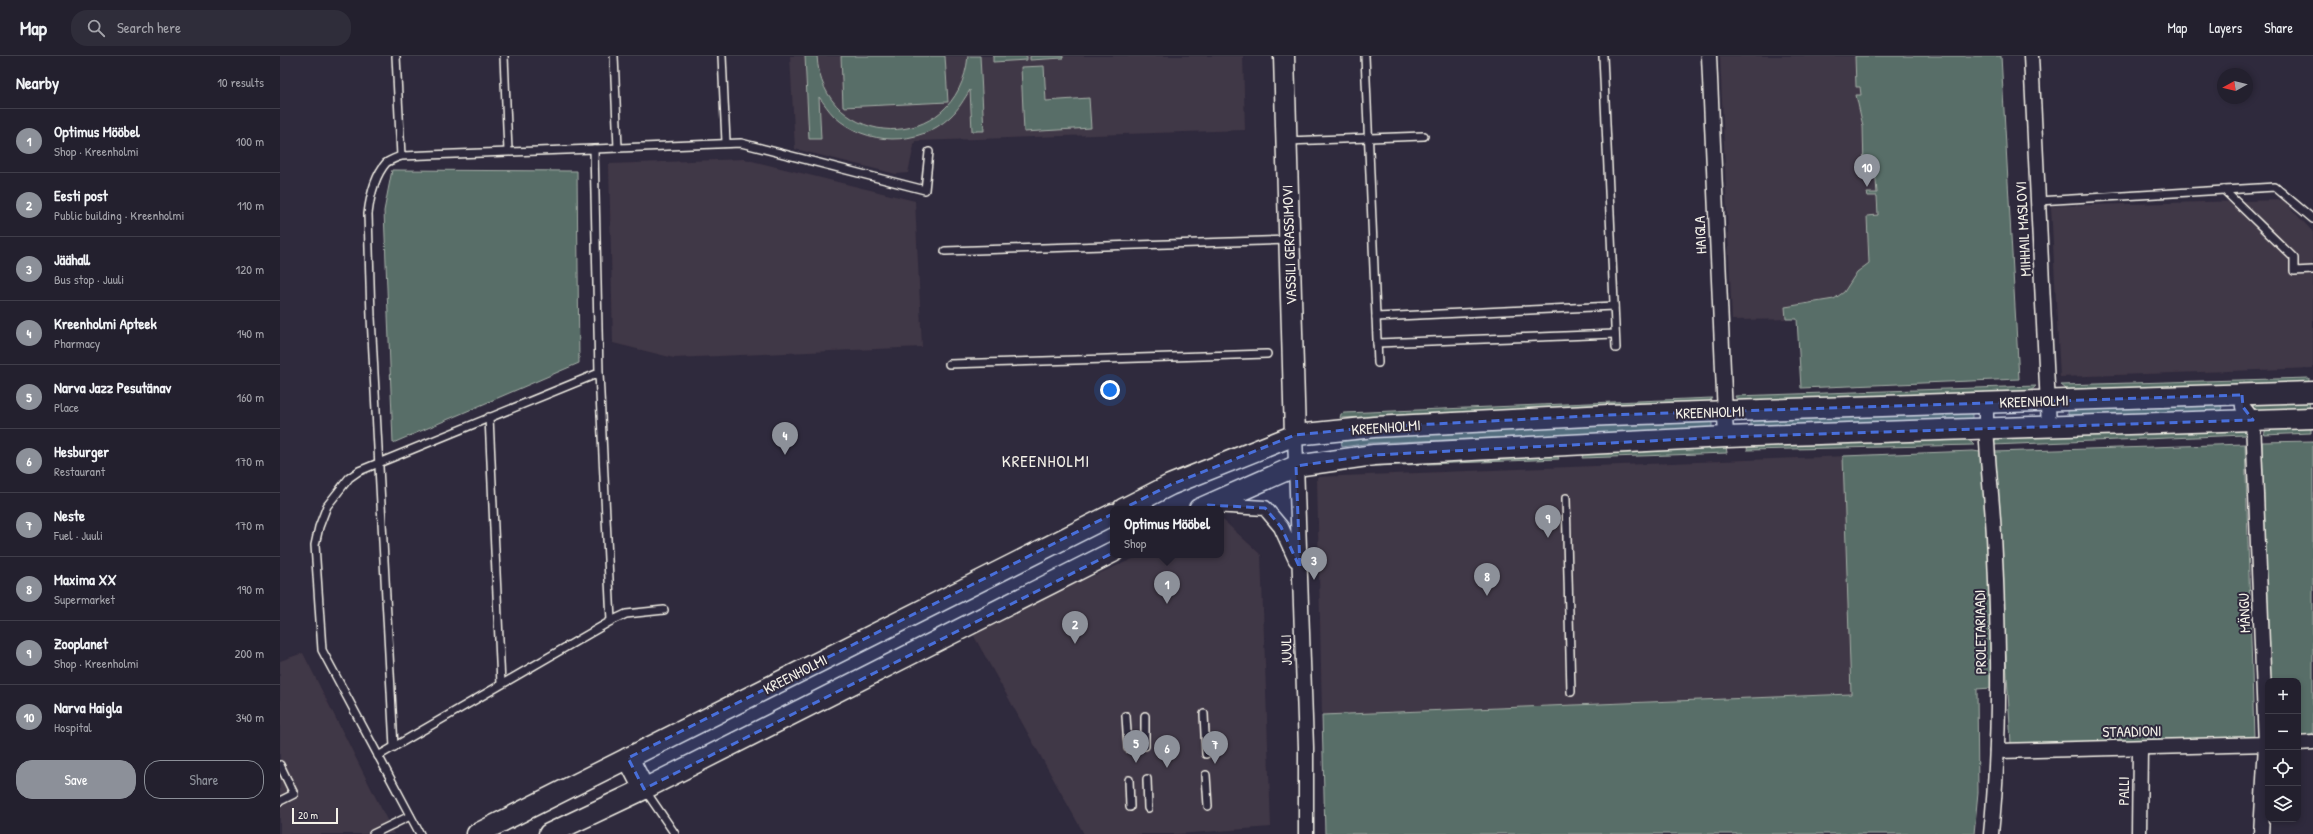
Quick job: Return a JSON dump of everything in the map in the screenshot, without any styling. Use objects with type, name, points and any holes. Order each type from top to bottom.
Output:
[{"type":"main road","name":"VASSILI GERASSIMOVI","points":[[1284,56],[1295,434]]},
{"type":"main road","name":"KREENHOLMI","points":[[1129,506],[1170,485],[1295,434],[1374,427],[1608,415],[2313,392]]},
{"type":"main road","name":"KREENHOLMI","points":[[1205,506],[1296,466],[1374,455],[1726,437],[2313,418]]},
{"type":"main road","name":"KREENHOLMI","points":[[477,834],[1110,516]]},
{"type":"main road","points":[[549,834],[644,789],[1110,554]]},
{"type":"main road","points":[[960,591],[975,621]]},
{"type":"main road","points":[[628,758],[644,789]]},
{"type":"street","name":"HAIGLA","points":[[1709,56],[1726,437]]},
{"type":"street","name":"MIHHAIL MASLOVI","points":[[2031,56],[2049,401],[2049,427]]},
{"type":"street","name":"MÄNGU","points":[[2242,395],[2243,407],[2253,420],[2266,714]]},
{"type":"street","name":"PROLETARIAADI","points":[[1986,403],[1985,429],[1994,535],[1997,623],[1997,751],[1991,834]]},
{"type":"street","name":"JUULI","points":[[1295,434],[1306,747],[1306,834]]},
{"type":"street","points":[[1224,507],[1265,508],[1281,527],[1300,568]]},
{"type":"street","points":[[2301,743],[2313,742]]},
{"type":"street","name":"STAADIONI","points":[[1997,751],[2265,744]]},
{"type":"street","name":"PALLI","points":[[2139,834],[2140,748]]},
{"type":"street","name":"MÄNGU","points":[[2261,834],[2267,750]]},
{"type":"lane","points":[[396,56],[401,156]]},
{"type":"lane","points":[[504,56],[508,151]]},
{"type":"lane","points":[[614,56],[618,148]]},
{"type":"lane","points":[[722,56],[726,142]]},
{"type":"lane","points":[[1366,56],[1368,138],[1378,363]]},
{"type":"lane","points":[[1603,56],[1616,348]]},
{"type":"lane","points":[[1286,141],[1424,136]]},
{"type":"lane","points":[[394,747],[378,463],[368,214],[370,198],[376,180],[387,162],[401,156],[618,148],[726,142],[741,143],[925,190],[928,152]]},
{"type":"lane","points":[[594,149],[599,372],[611,621]]},
{"type":"lane","points":[[2038,201],[2275,187],[2313,220]]},
{"type":"lane","points":[[2224,190],[2294,258],[2294,271],[2313,270]]},
{"type":"lane","points":[[945,251],[1289,240]]},
{"type":"lane","points":[[1376,317],[1614,306]]},
{"type":"lane","points":[[1377,343],[1615,334]]},
{"type":"lane","points":[[949,364],[1268,354]]},
{"type":"lane","points":[[420,834],[322,650],[315,545],[319,527],[327,506],[349,478],[378,463],[488,416],[599,372]]},
{"type":"lane","points":[[488,416],[501,684]]},
{"type":"lane","points":[[1566,498],[1571,692]]},
{"type":"lane","points":[[378,756],[611,621],[626,614],[664,610]]},
{"type":"lane","points":[[1204,714],[1206,754]]},
{"type":"lane","points":[[1126,716],[1128,748]]},
{"type":"lane","points":[[1144,716],[1145,746]]},
{"type":"lane","points":[[280,766],[294,794],[280,801]]},
{"type":"lane","points":[[1206,775],[1208,806]]},
{"type":"lane","points":[[1147,779],[1148,808]]},
{"type":"lane","points":[[1129,780],[1130,808]]},
{"type":"lane","points":[[644,789],[675,834]]},
{"type":"lane","points":[[373,834],[410,816]]},
{"type":"highlighted area","points":[[2242,395],[2243,407],[2253,420],[1726,437],[1374,455],[1296,466],[1300,568],[1281,527],[1265,508],[1208,505],[644,789],[628,758],[1170,485],[1295,435],[1374,427],[1608,415]]},
{"type":"shaded area","points":[[790,56],[1243,56],[1245,130],[915,141],[908,173],[896,174],[795,149]]},
{"type":"shaded area","points":[[1720,56],[2001,56],[2019,379],[1801,388],[1797,319],[1732,320]]},
{"type":"shaded area","points":[[744,159],[915,201],[922,347],[674,358],[613,343],[609,164]]},
{"type":"shaded area","points":[[2283,200],[2313,232],[2313,368],[2060,377],[2051,206]]},
{"type":"shaded area","points":[[1973,451],[1977,689],[1322,715],[1317,477]]},
{"type":"shaded area","points":[[1224,521],[1261,555],[1271,827],[1178,834],[1084,834],[970,629],[1135,558],[1224,558]]},
{"type":"shaded area","points":[[303,653],[394,834],[280,834],[280,661]]},
{"type":"green space","points":[[805,56],[817,56],[825,87],[841,110],[864,124],[891,130],[917,125],[941,112],[959,89],[968,56],[980,56],[984,131],[972,131],[970,90],[953,114],[937,127],[923,134],[908,138],[892,139],[861,133],[847,126],[834,116],[819,97],[821,139],[809,139]]},
{"type":"green space","points":[[841,56],[945,56],[948,102],[843,107]]},
{"type":"green space","points":[[993,56],[1027,56],[1027,60],[993,62]]},
{"type":"green space","points":[[1030,56],[1063,56],[1063,58],[1030,60]]},
{"type":"green space","points":[[1855,56],[2001,56],[2019,379],[1801,388],[1797,319],[1786,319],[1785,307],[1834,299],[1844,292],[1857,272],[1869,263],[1867,216],[1878,215],[1877,196],[1868,196],[1867,193],[1877,193],[1875,169],[1864,170],[1863,126],[1856,95],[1861,95],[1860,87],[1856,87]]},
{"type":"green space","points":[[1044,66],[1046,101],[1089,98],[1091,128],[1024,132],[1021,67]]},
{"type":"green space","points":[[392,170],[577,171],[579,363],[393,443],[384,211]]},
{"type":"green space","points":[[2309,378],[2309,384],[2070,392],[2061,385]]},
{"type":"green space","points":[[2036,386],[2026,395],[1738,402],[1735,396]]},
{"type":"green space","points":[[1712,398],[1707,404],[1700,405],[1340,418],[1341,414],[1344,413]]},
{"type":"green space","points":[[2309,401],[2310,410],[2255,412],[2252,409],[2254,404]]},
{"type":"green space","points":[[2219,405],[2222,407],[2220,412],[2070,416],[2068,414],[2068,411],[2071,409]]},
{"type":"green space","points":[[1972,412],[1972,421],[1750,428],[1750,417]]},
{"type":"green space","points":[[1712,422],[1712,429],[1371,443],[1342,447],[1341,439],[1369,433]]},
{"type":"green space","points":[[2311,425],[2311,433],[2264,435],[2266,429]]},
{"type":"green space","points":[[2245,429],[2245,435],[1992,445],[1996,437]]},
{"type":"green space","points":[[1965,438],[1975,445],[1747,450],[1748,444]]},
{"type":"green space","points":[[2313,441],[2313,734],[2301,735],[2301,678],[2270,678],[2262,442]]},
{"type":"green space","points":[[2245,444],[2254,738],[2011,744],[1994,452]]},
{"type":"green space","points":[[1726,446],[1727,453],[1582,458],[1584,451]]},
{"type":"green space","points":[[1973,451],[1980,452],[1987,506],[1991,688],[1977,689],[1978,792],[1974,834],[1325,834],[1322,715],[1851,694],[1843,456]]},
{"type":"green space","points":[[1557,455],[1559,459],[1349,467],[1425,457]]},
{"type":"place","name":"Narva Haigla","points":[[1867,187]]},
{"type":"place","name":"Kreenholmi Apteek","points":[[785,455]]},
{"type":"place","name":"Zooplanet","points":[[1548,538]]},
{"type":"place","name":"Jäähall","points":[[1314,580]]},
{"type":"place","name":"Maxima XX","points":[[1487,596]]},
{"type":"place","name":"Optimus Mööbel","points":[[1167,604]]},
{"type":"place","name":"Eesti post","points":[[1075,644]]},
{"type":"place","name":"Narva Jazz Pesutänav","points":[[1136,763]]},
{"type":"place","name":"Neste","points":[[1215,764]]},
{"type":"place","name":"Hesburger","points":[[1167,768]]},
{"type":"district","name":"KREENHOLMI","points":[[1046,460]]}]
